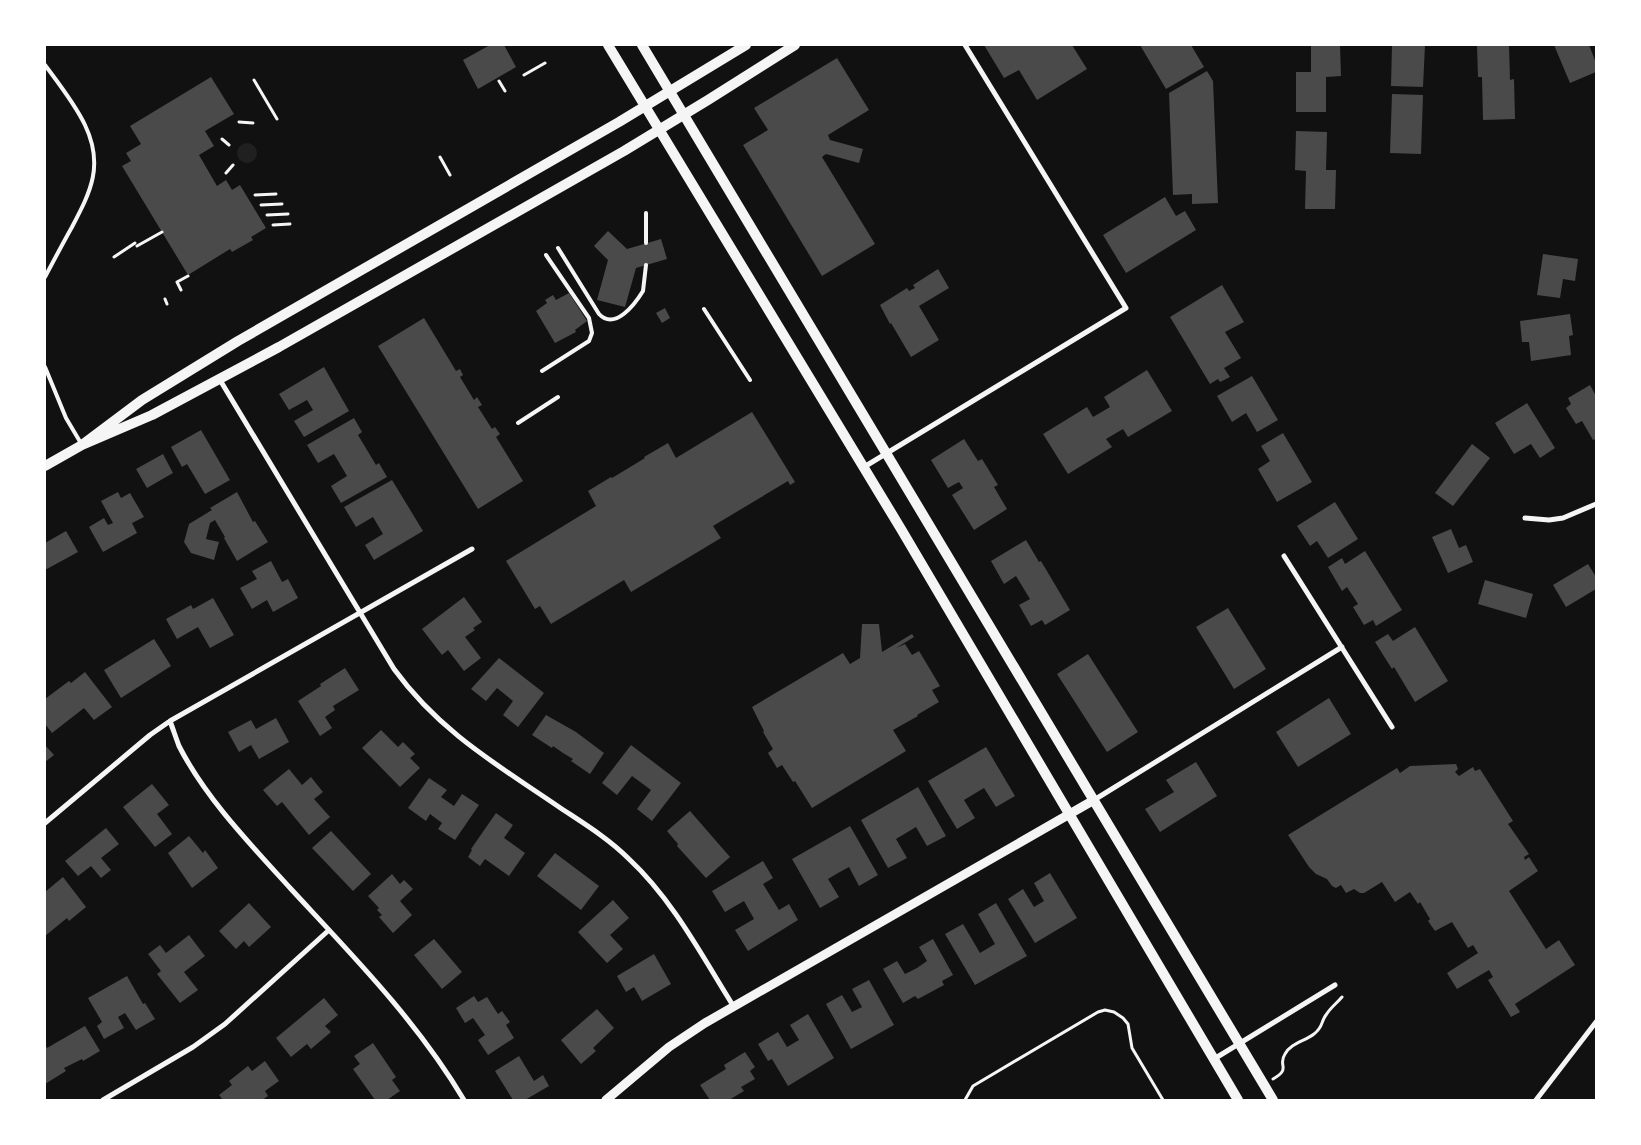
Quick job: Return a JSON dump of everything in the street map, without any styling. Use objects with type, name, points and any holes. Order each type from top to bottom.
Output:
[{"type":"main road","points":[[608,45],[863,467],[1238,1100]]},
{"type":"main road","points":[[642,45],[1273,1100]]},
{"type":"main road","points":[[82,445],[142,400],[238,341],[671,92],[746,45]]},
{"type":"main road","points":[[45,466],[82,445],[152,415],[220,380],[659,130],[795,45]]},
{"type":"street","points":[[863,467],[1126,308],[965,45]]},
{"type":"street","points":[[220,380],[400,676],[418,699],[445,726],[475,750],[603,836],[628,858],[652,882],[675,913],[734,1006]]},
{"type":"street","points":[[1525,518],[1550,520],[1563,518],[1596,504]]},
{"type":"street","points":[[45,823],[150,735],[170,721],[472,549]]},
{"type":"street","points":[[1284,556],[1392,727]]},
{"type":"street","points":[[606,1100],[669,1048],[705,1023],[1094,800],[1342,647]]},
{"type":"street","points":[[170,721],[179,746],[233,824],[398,1006],[425,1041],[464,1100]]},
{"type":"street","points":[[103,1100],[193,1047],[224,1024],[329,930]]},
{"type":"street","points":[[1214,1059],[1335,985]]},
{"type":"street","points":[[1536,1100],[1596,1022]]},
{"type":"lane","points":[[45,65],[85,124],[90,138],[94,161],[93,178],[89,194],[45,277]]},
{"type":"lane","points":[[646,213],[646,243]]},
{"type":"lane","points":[[558,248],[604,319],[610,320],[630,309],[644,291],[646,265]]},
{"type":"lane","points":[[542,371],[588,341],[592,333],[588,318],[546,255]]},
{"type":"lane","points":[[704,309],[750,380]]},
{"type":"lane","points":[[45,367],[66,418],[82,445]]},
{"type":"lane","points":[[518,422],[558,397]]},
{"type":"path","points":[[524,75],[546,63]]},
{"type":"path","points":[[254,80],[277,119]]},
{"type":"path","points":[[499,81],[505,91]]},
{"type":"path","points":[[239,122],[253,123]]},
{"type":"path","points":[[222,139],[229,145]]},
{"type":"path","points":[[440,157],[450,175]]},
{"type":"path","points":[[226,173],[233,165]]},
{"type":"path","points":[[255,195],[276,194]]},
{"type":"path","points":[[261,205],[282,204]]},
{"type":"path","points":[[267,215],[288,214]]},
{"type":"path","points":[[273,225],[290,224]]},
{"type":"path","points":[[114,257],[162,232]]},
{"type":"path","points":[[182,290],[177,282],[188,276]]},
{"type":"path","points":[[165,299],[167,304]]},
{"type":"path","points":[[1281,1075],[1284,1068],[1283,1060],[1286,1051],[1314,1034],[1322,1026],[1325,1015],[1342,998]]},
{"type":"path","points":[[965,1100],[973,1086],[1098,1012],[1105,1010],[1114,1012],[1128,1024],[1132,1048],[1163,1100]]},
{"type":"shaded area","points":[[243,143],[251,143],[257,149],[257,157],[251,163],[243,163],[237,157],[237,149]]},
{"type":"building","points":[[490,45],[504,45],[516,67],[478,89],[463,60]]},
{"type":"building","points":[[984,45],[1072,45],[1087,69],[1037,100],[1019,70],[1004,78]]},
{"type":"building","points":[[1140,45],[1191,45],[1204,67],[1166,89]]},
{"type":"building","points":[[1311,45],[1340,45],[1341,76],[1326,77],[1326,112],[1296,112],[1296,72],[1311,72]]},
{"type":"building","points":[[1392,45],[1425,45],[1423,87],[1391,86]]},
{"type":"building","points":[[1477,45],[1509,45],[1510,80],[1514,79],[1515,119],[1483,120],[1482,77],[1478,77]]},
{"type":"building","points":[[1554,45],[1589,45],[1596,63],[1596,72],[1570,83]]},
{"type":"building","points":[[837,58],[869,110],[828,135],[830,140],[863,149],[859,163],[826,154],[822,157],[875,244],[822,276],[743,145],[768,130],[754,108]]},
{"type":"building","points":[[1207,71],[1213,81],[1218,203],[1192,204],[1192,194],[1173,195],[1169,93]]},
{"type":"building","points":[[211,77],[234,114],[205,131],[214,146],[199,155],[217,186],[226,180],[232,190],[240,185],[266,228],[251,237],[253,240],[232,252],[230,249],[188,275],[122,166],[131,161],[126,153],[141,144],[130,126]]},
{"type":"building","points":[[1392,94],[1423,95],[1421,154],[1390,153]]},
{"type":"building","points":[[1296,131],[1327,132],[1326,170],[1336,170],[1335,209],[1305,209],[1306,171],[1295,170]]},
{"type":"building","points":[[1165,197],[1176,216],[1185,211],[1196,230],[1126,273],[1103,235]]},
{"type":"building","points":[[608,231],[627,249],[661,239],[667,259],[636,268],[625,307],[597,300],[608,260],[594,246]]},
{"type":"building","points":[[1543,254],[1578,259],[1575,281],[1563,279],[1560,298],[1537,295]]},
{"type":"building","points":[[938,269],[949,288],[919,306],[939,340],[911,357],[880,305],[907,288],[909,291],[915,288],[913,285]]},
{"type":"building","points":[[1222,285],[1244,322],[1225,332],[1241,358],[1224,368],[1230,377],[1220,382],[1218,379],[1210,384],[1170,317]]},
{"type":"building","points":[[569,293],[587,321],[575,330],[576,332],[555,343],[536,311],[547,303],[545,300],[553,295],[556,300]]},
{"type":"building","points":[[665,308],[670,318],[662,323],[656,313]]},
{"type":"building","points":[[1570,314],[1573,335],[1569,336],[1571,355],[1531,361],[1529,342],[1522,342],[1520,321]]},
{"type":"building","points":[[424,318],[456,371],[460,369],[463,375],[460,377],[474,400],[477,397],[482,405],[478,407],[492,429],[495,427],[500,434],[496,437],[523,481],[478,509],[378,346]]},
{"type":"building","points":[[324,367],[349,411],[304,437],[294,421],[313,410],[307,400],[289,410],[279,394]]},
{"type":"building","points":[[1147,370],[1172,411],[1128,437],[1123,429],[1106,439],[1112,447],[1068,474],[1043,434],[1087,407],[1093,417],[1110,407],[1104,397]]},
{"type":"building","points":[[1252,376],[1278,420],[1257,432],[1246,413],[1232,422],[1217,396]]},
{"type":"building","points":[[1590,385],[1596,396],[1596,439],[1593,440],[1582,421],[1576,424],[1566,408],[1571,404],[1568,398]]},
{"type":"building","points":[[1527,403],[1555,448],[1540,458],[1531,444],[1514,454],[1495,423]]},
{"type":"building","points":[[752,412],[795,482],[790,485],[788,481],[713,526],[721,538],[631,592],[624,580],[551,624],[540,606],[535,609],[506,561],[596,506],[588,491],[644,457],[668,443],[676,458]]},
{"type":"building","points":[[354,418],[362,432],[358,435],[376,465],[379,463],[387,477],[341,503],[331,486],[347,476],[334,454],[318,463],[307,445]]},
{"type":"building","points":[[201,430],[230,480],[205,494],[187,464],[182,467],[171,447]]},
{"type":"building","points":[[1283,433],[1312,482],[1277,502],[1258,469],[1270,461],[1261,446]]},
{"type":"building","points":[[964,439],[978,461],[982,459],[998,485],[994,487],[1007,509],[974,530],[952,495],[963,488],[959,482],[948,488],[931,460]]},
{"type":"building","points":[[1472,444],[1490,458],[1453,506],[1435,493]]},
{"type":"building","points":[[163,454],[173,473],[147,488],[136,469]]},
{"type":"building","points":[[392,480],[423,531],[374,560],[365,545],[383,534],[373,517],[356,527],[344,507]]},
{"type":"building","points":[[118,492],[121,498],[130,493],[144,517],[132,523],[137,533],[103,552],[89,527],[104,518],[108,525],[113,523],[101,501]]},
{"type":"building","points":[[237,492],[253,522],[255,521],[268,542],[237,561],[215,520],[210,523],[206,539],[219,542],[214,560],[191,553],[184,542],[189,524],[212,510],[210,508]]},
{"type":"building","points":[[1335,502],[1358,539],[1328,558],[1317,541],[1310,546],[1297,526]]},
{"type":"building","points":[[1451,529],[1459,548],[1466,545],[1473,562],[1448,573],[1432,537]]},
{"type":"building","points":[[66,531],[78,552],[45,570],[45,543]]},
{"type":"building","points":[[1026,540],[1039,562],[1041,561],[1070,610],[1045,625],[1042,620],[1031,626],[1019,605],[1030,599],[1016,576],[1004,584],[991,561]]},
{"type":"building","points":[[1365,551],[1402,610],[1376,626],[1373,620],[1364,625],[1353,607],[1358,604],[1347,587],[1342,591],[1328,567],[1342,558],[1345,564]]},
{"type":"building","points":[[271,561],[282,582],[288,579],[298,598],[273,612],[267,600],[252,609],[240,588],[257,579],[252,571]]},
{"type":"building","points":[[1588,564],[1596,577],[1596,589],[1566,607],[1553,585]]},
{"type":"building","points":[[1485,580],[1533,594],[1526,618],[1478,604]]},
{"type":"building","points":[[464,597],[482,622],[465,637],[481,658],[464,671],[448,650],[442,655],[422,629]]},
{"type":"building","points":[[213,598],[234,635],[210,648],[198,627],[177,639],[166,619],[191,605],[193,609]]},
{"type":"building","points":[[1228,608],[1266,669],[1234,689],[1196,627]]},
{"type":"building","points":[[862,624],[879,624],[882,652],[912,634],[914,637],[896,648],[905,644],[912,655],[919,651],[940,686],[932,690],[939,702],[893,730],[906,751],[812,808],[795,781],[793,782],[782,765],[777,768],[768,753],[773,749],[752,707],[843,653],[850,664],[860,658]]},
{"type":"building","points":[[1415,627],[1448,681],[1415,702],[1394,667],[1392,669],[1375,642],[1388,634],[1393,641]]},
{"type":"building","points":[[154,639],[171,666],[121,698],[104,670]]},
{"type":"building","points":[[1088,654],[1138,732],[1107,752],[1057,674]]},
{"type":"building","points":[[499,658],[544,693],[518,727],[503,715],[513,701],[497,688],[486,701],[471,689]]},
{"type":"building","points":[[345,668],[359,690],[333,706],[335,710],[325,717],[332,728],[320,736],[298,701]]},
{"type":"building","points":[[85,672],[112,707],[94,720],[84,708],[52,733],[45,724],[45,699]]},
{"type":"building","points":[[1329,698],[1351,734],[1298,767],[1276,732]]},
{"type":"building","points":[[546,715],[576,732],[604,753],[590,774],[571,761],[573,759],[532,735]]},
{"type":"building","points":[[276,718],[289,742],[259,759],[251,745],[239,752],[228,732],[251,720],[256,729]]},
{"type":"building","points":[[381,730],[398,747],[403,742],[415,754],[410,758],[420,768],[400,787],[362,748]]},
{"type":"building","points":[[45,745],[54,755],[45,762]]},
{"type":"building","points":[[631,745],[681,783],[652,821],[637,809],[651,790],[632,776],[617,795],[602,783]]},
{"type":"building","points":[[986,747],[1015,796],[996,807],[984,788],[964,800],[975,818],[957,829],[928,781]]},
{"type":"building","points":[[1196,762],[1217,796],[1160,832],[1145,809],[1174,792],[1166,780]]},
{"type":"building","points":[[1456,764],[1458,769],[1455,772],[1459,776],[1473,767],[1475,771],[1480,769],[1513,821],[1508,824],[1529,854],[1524,857],[1525,860],[1529,857],[1538,871],[1509,891],[1546,949],[1559,940],[1575,965],[1515,1004],[1520,1012],[1511,1017],[1488,980],[1493,977],[1489,970],[1457,989],[1447,973],[1478,953],[1473,945],[1468,948],[1452,922],[1435,931],[1428,921],[1430,919],[1420,902],[1418,904],[1410,892],[1395,902],[1382,882],[1364,893],[1354,889],[1346,893],[1341,885],[1336,888],[1332,886],[1327,879],[1316,874],[1309,867],[1288,835],[1397,768],[1400,773],[1410,766]]},
{"type":"building","points":[[289,769],[302,785],[311,777],[323,792],[314,799],[330,817],[309,835],[282,802],[277,806],[263,790]]},
{"type":"building","points":[[429,778],[447,790],[441,797],[454,806],[462,794],[479,805],[455,840],[438,829],[442,823],[430,814],[426,821],[408,808]]},
{"type":"building","points":[[152,784],[169,805],[157,814],[172,834],[155,847],[123,807]]},
{"type":"building","points":[[918,787],[946,836],[927,846],[916,827],[896,839],[907,858],[888,868],[861,820]]},
{"type":"building","points":[[690,811],[730,857],[706,878],[677,846],[678,844],[667,831]]},
{"type":"building","points":[[496,813],[513,825],[504,838],[525,853],[509,876],[485,859],[480,866],[468,857],[471,849]]},
{"type":"building","points":[[850,826],[878,875],[859,886],[849,867],[838,873],[828,879],[839,897],[820,908],[792,859]]},
{"type":"building","points":[[106,828],[119,844],[101,858],[111,870],[101,878],[91,866],[78,876],[65,861]]},
{"type":"building","points":[[331,831],[371,874],[353,891],[312,848]]},
{"type":"building","points":[[189,836],[203,853],[205,850],[218,868],[192,888],[168,853]]},
{"type":"building","points":[[555,853],[599,886],[581,910],[537,876]]},
{"type":"building","points":[[763,861],[773,878],[763,884],[779,910],[789,904],[798,920],[748,951],[735,930],[754,919],[744,901],[725,912],[712,891]]},
{"type":"building","points":[[1050,873],[1077,918],[1035,943],[1008,899],[1023,889],[1034,907],[1044,901],[1034,883]]},
{"type":"building","points":[[392,874],[400,884],[404,880],[413,889],[400,901],[412,915],[393,933],[379,917],[382,915],[377,910],[379,908],[368,896]]},
{"type":"building","points":[[63,877],[86,907],[69,921],[67,918],[45,936],[45,892]]},
{"type":"building","points":[[613,900],[629,918],[610,935],[623,949],[607,963],[578,932]]},
{"type":"building","points":[[249,903],[271,927],[249,947],[244,941],[236,949],[219,931]]},
{"type":"building","points":[[996,903],[1027,956],[975,985],[945,934],[963,924],[980,953],[995,944],[978,914]]},
{"type":"building","points":[[189,935],[205,956],[184,972],[198,990],[180,1003],[157,974],[161,971],[148,954],[160,945],[166,953]]},
{"type":"building","points":[[434,939],[462,972],[442,989],[414,955]]},
{"type":"building","points":[[933,939],[953,975],[942,981],[944,985],[918,999],[915,996],[903,1003],[883,969],[897,961],[905,974],[917,968],[927,961],[919,947]]},
{"type":"building","points":[[654,954],[671,984],[642,1001],[634,987],[626,992],[617,976]]},
{"type":"building","points":[[127,976],[143,1004],[145,1003],[155,1019],[136,1030],[125,1013],[118,1017],[124,1028],[104,1039],[97,1026],[102,1022],[88,998]]},
{"type":"building","points":[[869,980],[894,1025],[851,1049],[826,1004],[842,995],[852,1012],[862,1007],[852,989]]},
{"type":"building","points":[[474,996],[478,1002],[487,997],[498,1014],[502,1011],[510,1022],[506,1025],[514,1038],[488,1055],[478,1040],[485,1035],[473,1018],[465,1023],[456,1008]]},
{"type":"building","points":[[324,998],[338,1015],[325,1026],[331,1032],[311,1049],[307,1044],[291,1057],[276,1038]]},
{"type":"building","points":[[597,1009],[614,1028],[593,1048],[596,1051],[581,1064],[561,1040]]},
{"type":"building","points":[[808,1014],[834,1058],[788,1086],[772,1059],[768,1061],[758,1044],[778,1032],[787,1047],[799,1040],[790,1025]]},
{"type":"building","points":[[85,1026],[100,1051],[83,1061],[82,1059],[64,1068],[66,1071],[45,1084],[45,1044],[47,1048]]},
{"type":"building","points":[[373,1043],[396,1077],[392,1080],[400,1091],[387,1100],[375,1100],[353,1069],[360,1064],[354,1056]]},
{"type":"building","points":[[745,1052],[755,1067],[750,1071],[755,1079],[741,1087],[744,1091],[729,1100],[710,1100],[700,1085],[726,1069],[724,1065]]},
{"type":"building","points":[[519,1056],[534,1081],[543,1075],[549,1086],[525,1100],[513,1100],[495,1071]]},
{"type":"building","points":[[265,1061],[279,1081],[265,1091],[268,1096],[262,1100],[223,1100],[219,1095],[232,1085],[229,1081],[248,1066],[252,1071]]}]
